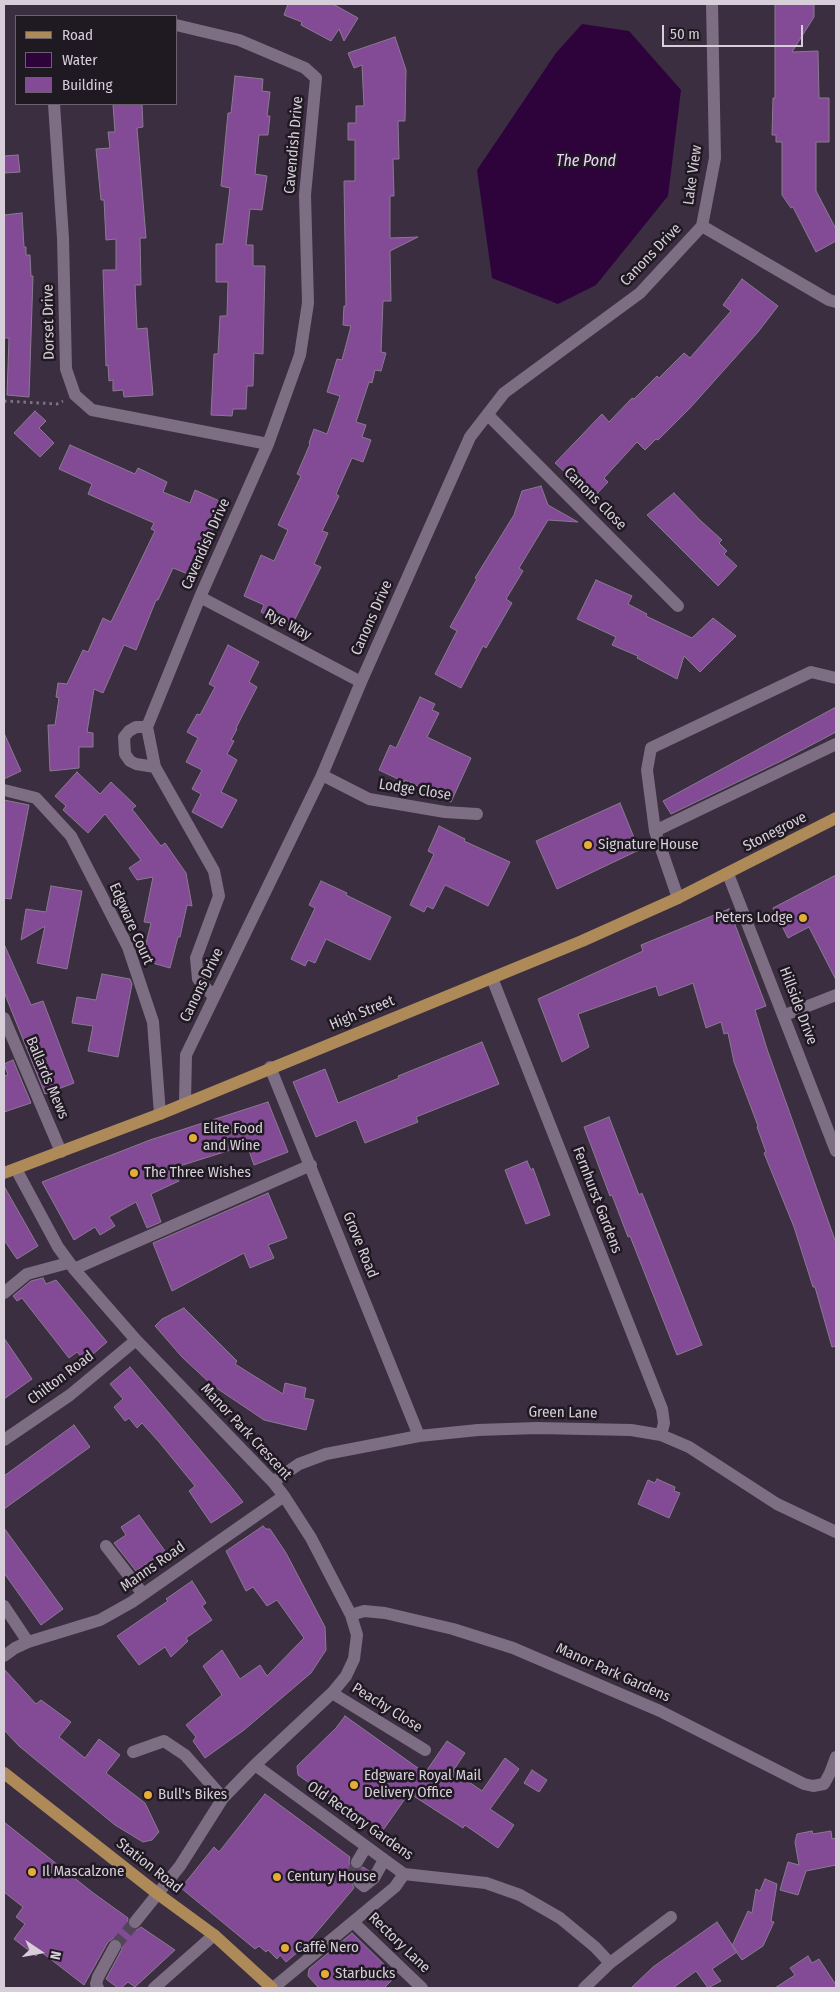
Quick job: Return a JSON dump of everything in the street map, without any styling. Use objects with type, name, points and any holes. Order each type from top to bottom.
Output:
[{"type":"main road","name":"Stonegrove","points":[[728,874],[836,818]]},
{"type":"main road","name":"High Street","points":[[10,1171],[160,1114],[185,1102],[582,941],[728,874]]},
{"type":"main road","name":"Station Road","points":[[4,1773],[158,1894],[214,1935],[272,1988]]},
{"type":"street","name":"Lake View","points":[[712,4],[715,158],[702,226],[829,300],[836,302]]},
{"type":"street","name":"Cavendish Drive","points":[[147,727],[200,597],[268,444],[300,355],[308,303],[305,196],[316,78],[306,68],[240,40],[178,25]]},
{"type":"street","name":"Dorset Drive","points":[[54,105],[63,238],[66,369],[75,395]]},
{"type":"street","name":"Canons Drive","points":[[185,1102],[186,1055],[322,775],[361,682],[470,437],[504,393],[640,293],[702,226]]},
{"type":"street","points":[[75,395],[92,410],[268,444]]},
{"type":"street","name":"Canons Close","points":[[488,415],[678,606]]},
{"type":"street","name":"Rye Way","points":[[200,597],[361,682]]},
{"type":"street","points":[[678,898],[655,831],[647,770],[651,748],[811,672],[836,678]]},
{"type":"street","points":[[155,767],[136,764],[130,761],[125,754],[124,737],[129,731],[136,727],[147,727],[155,767],[214,871],[219,896],[196,958],[198,979],[214,997]]},
{"type":"street","points":[[655,831],[836,744]]},
{"type":"street","name":"Lodge Close","points":[[322,775],[369,799],[445,812],[477,814]]},
{"type":"street","name":"Edgware Court","points":[[4,790],[36,798],[71,836],[128,947],[153,1022],[160,1114]]},
{"type":"street","name":"Hillside Drive","points":[[728,874],[785,1015],[836,1151]]},
{"type":"street","name":"Fernhurst Gardens","points":[[492,978],[662,1409],[664,1423],[662,1435]]},
{"type":"street","points":[[785,1015],[836,995]]},
{"type":"street","name":"Ballards Mews","points":[[4,1018],[61,1152]]},
{"type":"street","name":"Grove Road","points":[[270,1068],[311,1165],[419,1436]]},
{"type":"street","points":[[4,1293],[27,1274],[71,1266],[311,1165]]},
{"type":"street","name":"Manor Park Crescent","points":[[10,1171],[71,1266],[136,1340],[273,1482],[284,1496],[311,1538],[351,1615],[357,1635],[354,1659],[346,1676],[332,1693],[255,1765],[223,1798],[180,1866],[134,1922]]},
{"type":"street","name":"Chilton Road","points":[[4,1440],[70,1395],[136,1340]]},
{"type":"street","name":"Green Lane","points":[[273,1482],[300,1464],[326,1454],[419,1436],[478,1430],[537,1428],[631,1430],[662,1435],[688,1447],[777,1504],[836,1532]]},
{"type":"street","name":"Manns Road","points":[[4,1656],[28,1642],[100,1620],[143,1594],[284,1496]]},
{"type":"street","points":[[106,1546],[143,1594]]},
{"type":"street","points":[[4,1606],[28,1642]]},
{"type":"street","name":"Manor Park Gardens","points":[[351,1615],[364,1611],[385,1613],[453,1629],[513,1648],[587,1678],[660,1711],[808,1785],[824,1784],[836,1757]]},
{"type":"street","name":"Peachy Close","points":[[332,1693],[424,1750]]},
{"type":"street","points":[[133,1752],[164,1741],[185,1755],[223,1798]]},
{"type":"street","name":"Old Rectory Gardens","points":[[255,1765],[404,1874],[486,1883],[520,1894],[560,1918],[595,1947],[610,1963]]},
{"type":"street","points":[[357,1862],[366,1847]]},
{"type":"street","points":[[359,1882],[364,1886],[374,1878],[384,1860]]},
{"type":"street","name":"Rectory Lane","points":[[272,1988],[395,1887],[404,1874]]},
{"type":"street","points":[[584,1988],[610,1963],[671,1917]]},
{"type":"street","name":"Rectory Lane","points":[[353,1922],[422,1988]]},
{"type":"street","points":[[154,1988],[214,1935]]},
{"type":"street","points":[[98,1988],[96,1984],[98,1977],[115,1946]]},
{"type":"path","points":[[4,401],[57,404],[75,395]]},
{"type":"water","name":"The Pond","points":[[582,24],[629,31],[681,90],[668,196],[596,285],[558,304],[492,278],[477,170],[556,53]]},
{"type":"building","points":[[288,4],[333,4],[358,18],[344,41],[339,29],[331,41],[301,25],[302,22],[284,15]]},
{"type":"building","points":[[775,4],[814,4],[814,17],[792,52],[818,51],[819,98],[829,98],[829,142],[816,142],[816,191],[836,229],[836,241],[816,252],[793,207],[791,208],[782,195],[782,142],[776,142],[776,135],[772,135],[773,98],[775,98]]},
{"type":"building","points":[[395,37],[406,70],[405,121],[398,121],[399,159],[393,159],[394,196],[390,196],[390,238],[418,237],[390,251],[391,301],[383,301],[381,352],[386,353],[381,371],[375,370],[372,383],[369,382],[356,422],[366,425],[362,437],[371,440],[363,462],[352,458],[336,494],[339,496],[322,531],[328,533],[314,564],[321,567],[291,627],[261,612],[264,605],[244,596],[261,555],[274,561],[288,530],[278,525],[301,476],[297,474],[310,444],[314,429],[327,434],[340,396],[327,392],[337,359],[342,360],[351,326],[343,325],[344,306],[346,306],[344,181],[355,181],[355,140],[348,140],[348,123],[356,123],[356,106],[364,106],[362,65],[354,68],[348,53]]},
{"type":"building","points":[[235,76],[263,79],[262,91],[270,92],[267,116],[270,116],[268,135],[259,135],[255,174],[267,176],[262,210],[250,209],[246,245],[253,245],[253,266],[265,266],[263,354],[254,353],[253,386],[247,386],[246,409],[233,409],[232,416],[211,415],[214,354],[218,354],[220,316],[227,316],[228,282],[216,282],[216,244],[223,244],[230,188],[221,186],[228,113],[231,113]]},
{"type":"building","points":[[113,105],[142,105],[143,127],[137,128],[146,238],[140,238],[141,285],[135,285],[137,329],[147,328],[153,395],[124,397],[123,390],[113,391],[113,380],[109,381],[108,365],[106,366],[103,270],[116,270],[116,239],[106,240],[104,200],[101,200],[96,149],[110,148],[108,132],[115,132]]},
{"type":"building","points":[[18,155],[20,172],[4,173],[4,156]]},
{"type":"building","points":[[22,213],[24,247],[26,247],[26,255],[30,255],[31,276],[33,276],[29,397],[7,395],[9,338],[4,338],[4,215]]},
{"type":"building","points":[[742,279],[778,306],[758,332],[690,408],[658,440],[656,439],[645,450],[637,442],[604,478],[608,482],[593,498],[555,463],[602,414],[609,422],[632,398],[634,399],[657,376],[659,378],[684,353],[690,358],[731,311],[723,305]]},
{"type":"building","points":[[35,411],[46,421],[39,428],[54,443],[40,457],[14,433]]},
{"type":"building","points":[[70,445],[135,474],[138,468],[167,482],[163,492],[190,503],[195,490],[224,503],[193,576],[173,568],[158,600],[156,600],[136,650],[124,645],[103,693],[94,689],[87,732],[93,733],[93,747],[79,747],[79,768],[50,771],[48,725],[55,725],[59,698],[56,697],[58,683],[67,684],[83,650],[88,652],[103,618],[111,622],[155,531],[151,529],[154,523],[88,494],[92,484],[59,469]]},
{"type":"building","points":[[541,486],[548,505],[578,522],[548,520],[519,568],[523,571],[506,599],[512,603],[486,648],[483,646],[461,688],[435,674],[457,631],[450,627],[477,579],[475,578],[514,515],[522,491]]},
{"type":"building","points":[[674,493],[722,540],[719,543],[727,551],[724,554],[737,566],[718,586],[647,515]]},
{"type":"building","points":[[596,580],[632,596],[628,604],[647,614],[646,616],[692,638],[713,618],[736,636],[700,672],[684,656],[677,679],[637,658],[638,656],[612,645],[616,637],[577,619]]},
{"type":"building","points":[[228,645],[259,662],[249,682],[257,687],[236,728],[231,740],[234,741],[227,754],[237,760],[221,792],[237,800],[222,828],[192,812],[201,794],[192,789],[202,770],[186,762],[198,738],[187,732],[197,714],[200,715],[215,687],[209,684]]},
{"type":"building","points":[[420,697],[435,704],[432,710],[439,713],[427,737],[471,758],[451,802],[379,770],[390,745],[396,748]]},
{"type":"building","points":[[836,707],[836,732],[671,814],[663,801]]},
{"type":"building","points":[[4,733],[21,771],[4,779]]},
{"type":"building","points":[[77,772],[100,794],[111,782],[136,806],[132,809],[161,846],[165,843],[186,873],[192,906],[187,905],[180,937],[178,937],[170,968],[142,960],[151,923],[144,922],[153,877],[137,880],[129,868],[141,860],[105,814],[88,833],[63,810],[66,806],[55,796]]},
{"type":"building","points":[[4,800],[29,805],[11,899],[4,898]]},
{"type":"building","name":"Signature House","points":[[620,803],[639,850],[557,889],[536,841]]},
{"type":"building","points":[[439,826],[465,839],[464,841],[510,862],[488,906],[445,885],[433,909],[427,906],[424,912],[410,905],[434,854],[428,851]]},
{"type":"building","name":"Peters Lodge","points":[[836,875],[836,980],[809,927],[788,938],[773,908]]},
{"type":"building","points":[[321,881],[391,917],[370,960],[326,939],[315,963],[308,960],[305,966],[291,959],[315,908],[309,905]]},
{"type":"building","points":[[51,886],[82,891],[67,969],[37,963],[45,926],[21,940],[26,909],[46,912]]},
{"type":"building","points":[[729,909],[766,1006],[755,1010],[767,1049],[836,1243],[836,1346],[832,1347],[815,1287],[813,1287],[794,1227],[764,1153],[766,1152],[758,1126],[734,1062],[728,1033],[724,1034],[721,1022],[706,1028],[693,983],[659,996],[656,986],[578,1014],[589,1047],[562,1062],[538,999],[643,951],[641,945]]},
{"type":"building","points":[[4,944],[31,1005],[43,1001],[74,1083],[45,1094],[4,992]]},
{"type":"building","points":[[102,974],[130,979],[132,984],[118,1057],[88,1051],[93,1026],[72,1023],[77,997],[96,1000]]},
{"type":"building","points":[[482,1042],[499,1084],[416,1117],[418,1122],[365,1143],[356,1120],[316,1137],[293,1082],[325,1069],[338,1103]]},
{"type":"building","points":[[13,1060],[31,1103],[4,1112],[4,1076],[8,1075],[4,1064]]},
{"type":"building","points":[[268,1102],[288,1152],[254,1165],[247,1145],[173,1168],[179,1181],[151,1194],[161,1222],[147,1228],[136,1202],[109,1217],[115,1226],[100,1235],[95,1227],[74,1240],[42,1182],[150,1140]]},
{"type":"building","points":[[609,1117],[639,1195],[642,1193],[702,1345],[677,1355],[630,1236],[628,1237],[612,1195],[610,1196],[584,1127]]},
{"type":"building","points":[[527,1161],[531,1170],[533,1168],[550,1215],[526,1224],[505,1170]]},
{"type":"building","points":[[4,1186],[38,1246],[17,1259],[4,1240]]},
{"type":"building","points":[[268,1193],[287,1238],[268,1245],[274,1258],[250,1268],[244,1253],[172,1291],[153,1243]]},
{"type":"building","points":[[43,1278],[46,1284],[56,1280],[107,1342],[85,1361],[77,1352],[69,1358],[22,1298],[17,1301],[13,1296],[31,1281]]},
{"type":"building","points":[[184,1308],[237,1361],[235,1364],[283,1394],[285,1383],[306,1388],[304,1398],[314,1400],[306,1430],[264,1420],[212,1385],[182,1357],[155,1326],[162,1319]]},
{"type":"building","points":[[4,1338],[32,1379],[4,1399]]},
{"type":"building","points":[[130,1367],[243,1502],[211,1523],[189,1491],[195,1486],[159,1442],[142,1423],[137,1428],[129,1418],[125,1421],[114,1407],[123,1399],[110,1384]]},
{"type":"building","points":[[74,1425],[90,1447],[4,1509],[4,1476]]},
{"type":"building","points":[[657,1479],[675,1487],[674,1491],[680,1493],[669,1518],[638,1504],[648,1480],[655,1483]]},
{"type":"building","points":[[139,1515],[165,1551],[136,1571],[114,1543],[126,1535],[121,1527]]},
{"type":"building","points":[[263,1526],[266,1529],[270,1529],[286,1553],[325,1627],[326,1650],[311,1673],[244,1730],[205,1758],[193,1741],[196,1737],[186,1725],[222,1695],[203,1666],[222,1650],[240,1679],[260,1665],[267,1676],[304,1638],[277,1600],[267,1606],[253,1587],[246,1591],[226,1551]]},
{"type":"building","points":[[4,1528],[63,1609],[41,1625],[4,1573]]},
{"type":"building","points":[[192,1581],[206,1603],[202,1606],[212,1620],[186,1638],[188,1641],[171,1657],[165,1647],[139,1665],[117,1636],[168,1601],[166,1599]]},
{"type":"building","points":[[4,1669],[36,1704],[41,1700],[71,1722],[59,1737],[85,1758],[99,1739],[120,1755],[106,1773],[145,1803],[159,1832],[152,1840],[143,1842],[115,1825],[19,1746],[4,1730]]},
{"type":"building","points":[[345,1716],[425,1773],[447,1741],[465,1753],[453,1771],[482,1791],[505,1758],[519,1769],[490,1809],[514,1825],[498,1848],[465,1825],[463,1828],[409,1793],[381,1833],[298,1775],[297,1766],[336,1728]]},
{"type":"building","points":[[532,1770],[547,1780],[539,1792],[524,1783]]},
{"type":"building","name":"Century House","points":[[265,1794],[350,1857],[349,1862],[352,1869],[357,1870],[363,1867],[369,1871],[364,1876],[360,1874],[353,1877],[351,1881],[354,1888],[305,1946],[286,1962],[280,1955],[277,1959],[268,1950],[266,1952],[259,1946],[255,1949],[181,1888],[214,1847],[219,1852]]},
{"type":"building","points":[[4,1822],[128,1918],[127,1924],[130,1929],[137,1930],[141,1927],[175,1950],[135,1987],[128,1982],[121,1988],[118,1988],[106,1979],[122,1949],[122,1942],[118,1939],[114,1938],[108,1942],[84,1985],[40,1951],[36,1956],[14,1939],[25,1924],[16,1917],[23,1907],[4,1892]]},
{"type":"building","points":[[812,1831],[813,1834],[831,1831],[832,1839],[836,1838],[836,1865],[806,1871],[798,1895],[780,1890],[788,1862],[799,1865],[795,1842],[797,1834]]},
{"type":"building","points":[[765,1879],[777,1884],[771,1921],[774,1922],[763,1946],[742,1960],[732,1946],[748,1911],[752,1913],[756,1889],[760,1891]]},
{"type":"building","points":[[717,1922],[737,1952],[712,1969],[721,1981],[708,1988],[696,1971],[673,1988],[631,1988],[653,1967]]},
{"type":"building","points":[[352,1933],[396,1976],[384,1988],[319,1988],[308,1976],[309,1969]]},
{"type":"building","points":[[808,1956],[812,1963],[819,1959],[836,1985],[836,1988],[775,1988],[795,1975],[790,1968]]},
{"type":"tunnel","points":[[357,1862],[353,1873],[359,1882]]},
{"type":"tunnel","points":[[115,1946],[135,1922]]},
{"type":"place","name":"Signature House","points":[[588,845]]},
{"type":"place","name":"Peters Lodge","points":[[803,918]]},
{"type":"place","name":"Elite Food and Wine","points":[[193,1138]]},
{"type":"place","name":"The Three Wishes","points":[[134,1173]]},
{"type":"place","name":"Edgware Royal Mail Delivery Office","points":[[354,1785]]},
{"type":"place","name":"Bull's Bikes","points":[[148,1795]]},
{"type":"place","name":"Il Mascalzone","points":[[32,1872]]},
{"type":"place","name":"Century House","points":[[277,1877]]},
{"type":"place","name":"Caffè Nero","points":[[285,1948]]},
{"type":"place","name":"Starbucks","points":[[325,1974]]}]
